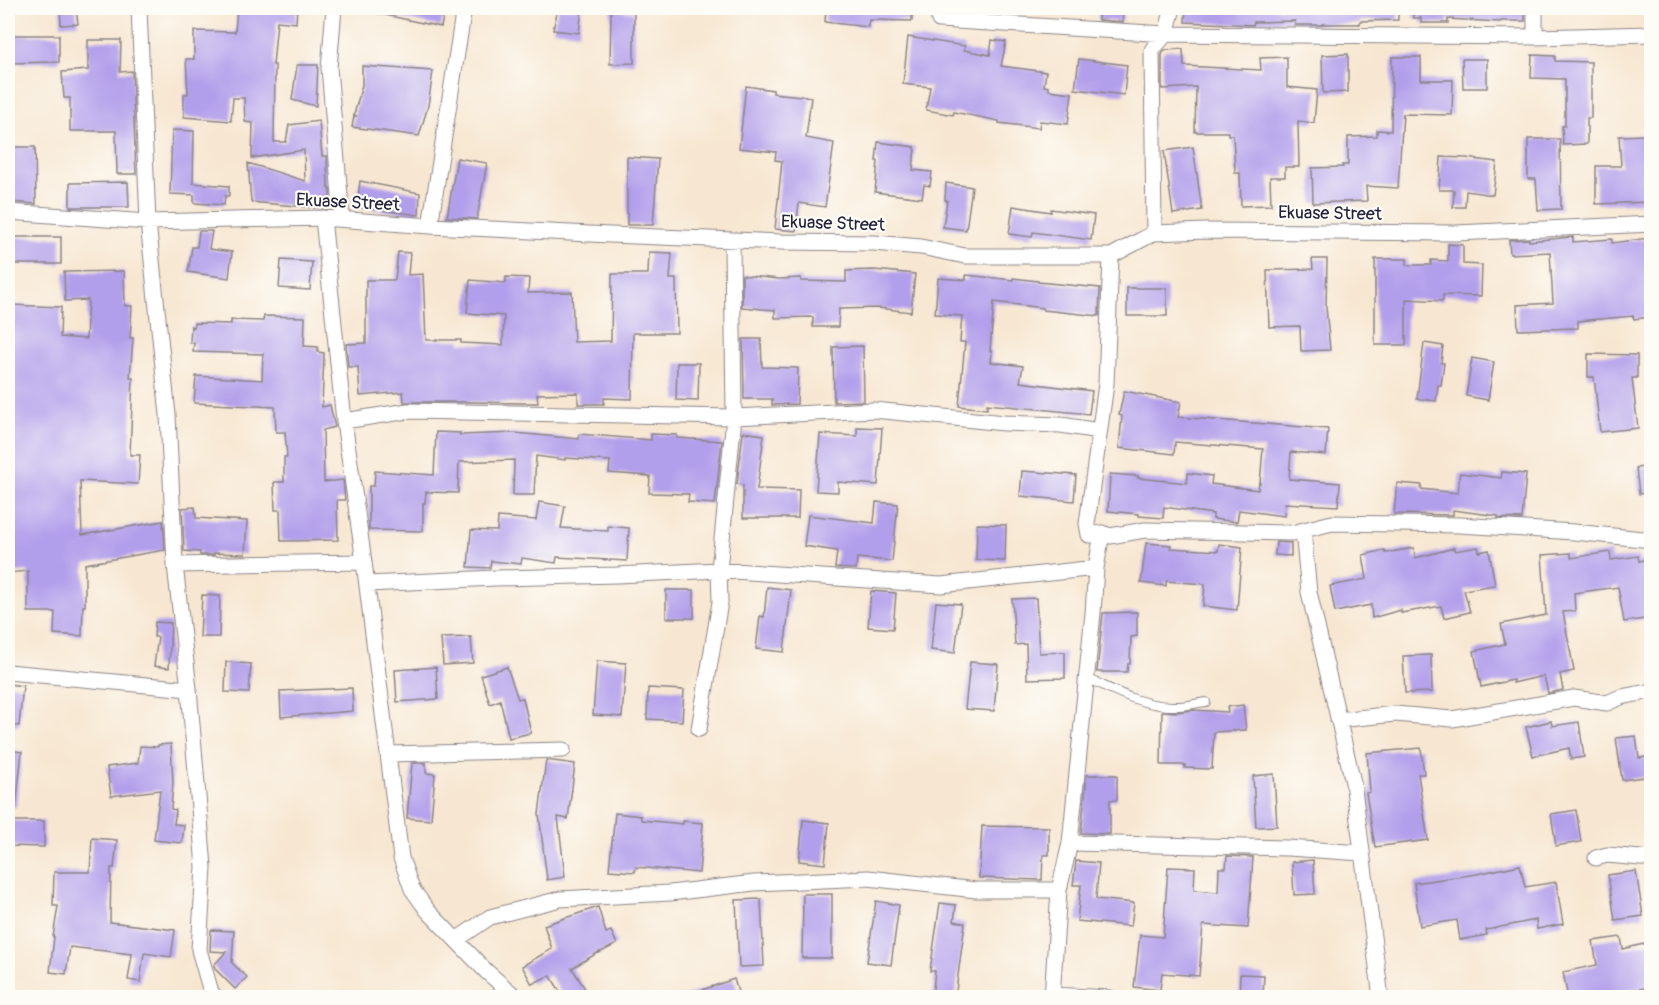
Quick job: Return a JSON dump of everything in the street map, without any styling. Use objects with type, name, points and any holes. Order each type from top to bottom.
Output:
[{"type":"street","points":[[139,8],[148,222],[168,415],[174,565],[189,689],[204,867],[199,950],[211,992],[216,998]]},
{"type":"street","points":[[334,8],[328,68],[342,219]]},
{"type":"street","points":[[430,226],[464,8]]},
{"type":"street","points":[[1154,233],[1152,50],[1166,34],[1173,8]]},
{"type":"street","points":[[1535,8],[1535,37]]},
{"type":"street","points":[[939,20],[1166,34],[1535,37],[1652,34]]},
{"type":"street","name":"Ekuase Street","points":[[8,212],[148,222],[323,218],[430,226],[732,240],[874,243],[921,247],[966,256],[1111,256],[1154,233],[1206,231],[1456,233],[1652,224]]},
{"type":"street","points":[[323,218],[344,421],[401,858],[412,889],[428,911],[487,972],[517,998]]},
{"type":"street","points":[[699,729],[720,602],[719,570],[734,417],[732,240]]},
{"type":"street","points":[[1111,256],[1106,384],[1087,524],[1089,535],[1102,533],[1110,536],[1144,530],[1292,533],[1332,523],[1460,525],[1574,532],[1652,540]]},
{"type":"street","points":[[344,421],[408,411],[734,417],[874,410],[1004,423],[1061,425],[1099,431]]},
{"type":"street","points":[[1303,531],[1309,592],[1353,782],[1381,998]]},
{"type":"street","points":[[1102,533],[1096,568],[1070,843],[1059,890],[1052,997],[1110,998]]},
{"type":"street","points":[[174,565],[364,562]]},
{"type":"street","points":[[367,584],[719,570],[941,585],[1096,568]]},
{"type":"street","points":[[8,672],[189,689]]},
{"type":"street","points":[[1338,720],[1395,714],[1452,719],[1574,698],[1607,703],[1621,697],[1652,691]]},
{"type":"street","points":[[388,754],[563,750]]},
{"type":"street","points":[[1070,843],[1288,848],[1362,853]]},
{"type":"street","points":[[1596,858],[1607,855],[1652,860]]},
{"type":"street","points":[[456,940],[490,917],[560,899],[670,893],[754,883],[868,878],[976,890],[1059,890]]},
{"type":"lane","points":[[1087,678],[1134,700],[1175,706],[1206,702]]},
{"type":"building","points":[[60,8],[76,8],[78,24],[61,25]]},
{"type":"building","points":[[237,8],[297,8],[296,23],[277,21],[273,65],[275,65],[274,142],[286,142],[289,125],[319,121],[322,156],[327,156],[329,209],[251,202],[248,163],[305,181],[304,150],[252,158],[253,123],[245,122],[244,98],[233,98],[231,121],[184,117],[184,94],[188,94],[186,59],[194,59],[194,31],[235,32]]},
{"type":"building","points":[[377,8],[445,8],[441,27],[376,13]]},
{"type":"building","points":[[558,8],[582,8],[579,33],[553,30]]},
{"type":"building","points":[[826,8],[912,8],[912,21],[869,20],[868,27],[825,22]]},
{"type":"building","points":[[1098,8],[1122,8],[1123,22],[1098,20]]},
{"type":"building","points":[[1186,8],[1398,8],[1398,20],[1322,25],[1295,25],[1295,21],[1254,22],[1253,25],[1185,22]]},
{"type":"building","points":[[1413,8],[1525,8],[1525,21],[1448,19],[1448,23],[1421,23],[1421,18],[1413,18]]},
{"type":"building","points":[[611,10],[634,12],[634,63],[610,64]]},
{"type":"building","points":[[8,35],[59,35],[59,62],[8,63]]},
{"type":"building","points":[[908,37],[965,46],[964,50],[990,55],[992,40],[1006,42],[1001,66],[1046,72],[1044,86],[1049,87],[1049,90],[1072,93],[1068,124],[1040,121],[1039,128],[999,123],[999,121],[954,112],[953,115],[926,110],[930,87],[903,84]]},
{"type":"building","points":[[88,40],[121,40],[120,72],[132,71],[136,174],[117,174],[116,131],[70,131],[70,98],[64,98],[62,72],[88,70]]},
{"type":"building","points":[[1183,49],[1184,66],[1261,70],[1260,58],[1287,57],[1287,87],[1317,90],[1314,123],[1298,121],[1299,167],[1285,167],[1285,177],[1270,177],[1271,205],[1241,206],[1240,173],[1235,173],[1233,135],[1228,135],[1228,132],[1195,132],[1196,87],[1162,89],[1162,54],[1165,50]]},
{"type":"building","points":[[1348,54],[1348,92],[1323,93],[1322,55]]},
{"type":"building","points":[[1532,55],[1555,56],[1555,61],[1591,62],[1591,118],[1587,118],[1587,144],[1563,145],[1565,79],[1531,78]]},
{"type":"building","points":[[1392,57],[1421,57],[1421,80],[1453,80],[1452,115],[1403,114],[1398,188],[1366,186],[1367,201],[1313,203],[1312,168],[1348,165],[1348,137],[1377,136],[1377,130],[1391,131]]},
{"type":"building","points":[[1079,59],[1127,65],[1124,95],[1075,89]]},
{"type":"building","points":[[1462,59],[1487,59],[1487,88],[1463,88]]},
{"type":"building","points":[[297,65],[318,65],[316,106],[292,100]]},
{"type":"building","points":[[362,66],[433,71],[428,106],[419,136],[352,127],[354,116],[357,116],[354,115],[362,85]]},
{"type":"building","points":[[746,86],[773,90],[773,93],[811,97],[806,138],[834,143],[825,207],[799,203],[796,231],[775,229],[782,161],[775,160],[776,152],[739,148]]},
{"type":"building","points":[[172,130],[194,131],[193,183],[229,186],[229,196],[225,196],[224,205],[194,203],[194,195],[170,194]]},
{"type":"building","points":[[1646,135],[1649,202],[1596,204],[1596,166],[1621,166],[1619,136]]},
{"type":"building","points":[[1528,139],[1560,139],[1561,209],[1538,210],[1536,179],[1528,179]]},
{"type":"building","points":[[878,142],[915,147],[913,170],[932,172],[930,186],[924,185],[922,198],[875,192]]},
{"type":"building","points":[[9,147],[35,147],[36,204],[10,202]]},
{"type":"building","points":[[1193,147],[1202,210],[1173,214],[1164,151]]},
{"type":"building","points":[[627,157],[658,159],[653,225],[627,225]]},
{"type":"building","points":[[1441,157],[1497,162],[1493,195],[1466,191],[1465,207],[1453,207],[1454,190],[1439,190]]},
{"type":"building","points":[[457,158],[487,163],[477,219],[447,217]]},
{"type":"building","points":[[360,181],[420,193],[419,215],[357,207]]},
{"type":"building","points":[[128,182],[129,207],[70,207],[70,183]]},
{"type":"building","points":[[946,183],[972,187],[966,230],[943,227],[947,200],[945,200]]},
{"type":"building","points":[[1013,206],[1094,215],[1091,240],[1033,232],[1032,237],[1009,234]]},
{"type":"building","points":[[199,231],[212,231],[209,249],[232,252],[229,278],[188,272],[192,247],[197,247]]},
{"type":"building","points":[[8,237],[61,237],[61,264],[8,264]]},
{"type":"building","points":[[1573,237],[1573,242],[1612,239],[1612,243],[1649,238],[1652,253],[1652,317],[1634,319],[1633,316],[1578,321],[1578,328],[1518,330],[1517,305],[1553,303],[1550,252],[1510,254],[1509,240],[1529,239],[1529,241]]},
{"type":"building","points":[[1448,244],[1463,245],[1463,264],[1482,265],[1481,296],[1443,295],[1443,301],[1406,299],[1406,345],[1375,345],[1375,259],[1407,259],[1407,265],[1431,265],[1431,260],[1448,261]]},
{"type":"building","points":[[398,252],[410,253],[408,275],[423,274],[426,340],[461,340],[461,343],[503,345],[504,316],[467,313],[470,280],[506,283],[506,277],[529,278],[528,293],[572,292],[574,342],[611,341],[612,274],[648,274],[649,252],[672,253],[670,279],[676,279],[677,333],[633,333],[632,399],[604,398],[604,404],[578,404],[578,393],[537,394],[538,403],[404,402],[403,392],[360,396],[358,367],[348,367],[346,344],[366,343],[366,280],[395,280]]},
{"type":"building","points":[[1312,259],[1327,259],[1326,307],[1330,350],[1301,351],[1300,326],[1269,327],[1267,270],[1313,269]]},
{"type":"building","points":[[281,260],[312,262],[310,290],[279,288]]},
{"type":"building","points":[[874,270],[915,274],[911,312],[878,308],[839,309],[838,327],[813,327],[813,317],[775,318],[775,310],[742,307],[742,275],[779,279],[801,278],[801,281],[846,282],[846,271]]},
{"type":"building","points":[[124,271],[125,306],[132,306],[130,338],[133,338],[130,378],[133,378],[130,455],[140,455],[138,484],[80,481],[82,535],[163,521],[165,550],[85,564],[82,636],[54,634],[55,612],[28,612],[28,571],[8,573],[10,305],[61,307],[60,337],[86,339],[88,300],[65,301],[64,272]]},
{"type":"building","points":[[966,275],[1100,288],[1099,316],[994,302],[991,362],[1023,366],[1020,382],[1092,391],[1089,414],[987,404],[987,409],[959,406],[965,342],[960,342],[962,316],[935,314],[938,278],[966,280]]},
{"type":"building","points":[[1127,288],[1167,288],[1167,316],[1127,316]]},
{"type":"building","points":[[264,316],[305,317],[304,346],[318,347],[318,352],[324,353],[322,407],[330,405],[335,427],[323,430],[324,482],[343,480],[345,500],[337,500],[338,540],[281,541],[280,510],[275,510],[274,482],[284,482],[284,457],[287,457],[285,432],[276,432],[275,407],[194,403],[196,376],[262,380],[263,354],[193,352],[194,343],[190,343],[191,326],[194,327],[194,323],[231,324],[231,320],[263,321]]},
{"type":"building","points":[[743,339],[761,339],[762,367],[798,368],[797,404],[772,405],[772,399],[744,399]]},
{"type":"building","points":[[1424,343],[1443,346],[1441,363],[1444,363],[1436,401],[1417,399]]},
{"type":"building","points":[[863,346],[864,401],[834,402],[833,347]]},
{"type":"building","points":[[1588,354],[1637,355],[1637,378],[1632,378],[1638,428],[1600,432],[1594,377],[1588,377]]},
{"type":"building","points":[[1472,358],[1494,362],[1488,400],[1466,396]]},
{"type":"building","points":[[677,363],[699,363],[698,401],[676,400]]},
{"type":"building","points":[[1124,391],[1181,402],[1178,417],[1328,429],[1326,455],[1291,452],[1289,479],[1340,483],[1338,506],[1285,503],[1284,516],[1239,510],[1237,522],[1213,519],[1213,514],[1164,507],[1163,518],[1108,511],[1110,474],[1187,483],[1188,473],[1212,476],[1211,484],[1258,490],[1260,483],[1263,449],[1175,442],[1174,454],[1119,448],[1122,416],[1119,415]]},
{"type":"building","points":[[857,427],[882,428],[878,485],[838,482],[838,492],[816,491],[820,434],[857,436]]},
{"type":"building","points":[[436,432],[460,433],[460,435],[515,433],[579,439],[579,434],[651,440],[651,434],[722,441],[715,504],[688,502],[689,494],[649,493],[650,476],[609,473],[610,461],[565,458],[565,460],[536,456],[534,495],[513,495],[514,460],[459,462],[458,493],[426,492],[425,503],[423,503],[423,531],[369,530],[369,486],[374,486],[375,471],[434,475]]},
{"type":"building","points":[[743,432],[764,435],[757,489],[799,490],[798,518],[743,518],[743,485],[737,484]]},
{"type":"building","points":[[1652,466],[1652,492],[1639,494],[1636,468]]},
{"type":"building","points":[[1022,471],[1076,475],[1074,501],[1020,496]]},
{"type":"building","points":[[1502,472],[1526,474],[1522,519],[1498,518],[1498,516],[1453,510],[1453,515],[1394,514],[1397,483],[1422,485],[1421,489],[1458,493],[1460,473],[1501,478]]},
{"type":"building","points":[[539,502],[565,506],[561,528],[608,531],[608,526],[629,528],[627,561],[557,557],[556,563],[522,558],[521,564],[491,561],[490,568],[468,567],[471,530],[497,531],[498,517],[536,520]]},
{"type":"building","points":[[876,502],[898,504],[892,561],[857,558],[856,569],[835,568],[837,551],[804,546],[808,515],[874,523]]},
{"type":"building","points":[[195,507],[196,518],[247,521],[245,554],[200,555],[200,552],[184,551],[182,508]]},
{"type":"building","points":[[977,524],[1006,525],[1005,561],[976,560]]},
{"type":"building","points":[[1276,542],[1291,543],[1291,556],[1275,555]]},
{"type":"building","points":[[1146,543],[1171,545],[1170,548],[1218,551],[1219,544],[1242,547],[1237,610],[1203,606],[1205,584],[1166,581],[1166,586],[1141,583]]},
{"type":"building","points":[[1478,547],[1479,552],[1489,550],[1495,585],[1464,590],[1470,612],[1444,618],[1441,606],[1401,613],[1401,610],[1372,618],[1371,605],[1335,612],[1330,586],[1367,579],[1363,555],[1385,550],[1385,553],[1414,548],[1415,558],[1454,548],[1455,551]]},
{"type":"building","points":[[1610,552],[1611,560],[1638,556],[1639,561],[1652,558],[1652,618],[1624,622],[1618,587],[1574,593],[1575,611],[1563,612],[1574,671],[1560,674],[1563,690],[1548,693],[1544,676],[1481,687],[1474,651],[1505,644],[1501,624],[1546,615],[1542,555],[1571,553],[1571,558]]},
{"type":"building","points":[[767,587],[791,590],[784,652],[756,649],[760,616],[764,617]]},
{"type":"building","points":[[666,590],[694,590],[694,618],[666,618]]},
{"type":"building","points":[[871,591],[896,593],[893,629],[868,627]]},
{"type":"building","points":[[202,595],[220,596],[219,637],[200,637]]},
{"type":"building","points":[[1036,598],[1039,653],[1065,652],[1065,678],[1027,679],[1026,644],[1015,645],[1012,599]]},
{"type":"building","points":[[936,602],[961,604],[955,653],[931,650]]},
{"type":"building","points":[[1137,612],[1137,636],[1131,637],[1130,664],[1128,664],[1127,672],[1097,672],[1103,613]]},
{"type":"building","points":[[155,622],[171,623],[169,668],[154,666],[158,637],[154,637]]},
{"type":"building","points":[[471,637],[473,663],[443,665],[441,638]]},
{"type":"building","points":[[1431,655],[1432,692],[1405,693],[1403,656]]},
{"type":"building","points":[[597,661],[626,663],[622,717],[593,715]]},
{"type":"building","points":[[226,662],[251,664],[249,693],[225,692]]},
{"type":"building","points":[[970,662],[998,664],[994,711],[965,709]]},
{"type":"building","points":[[436,667],[438,699],[397,702],[395,670]]},
{"type":"building","points":[[507,667],[518,699],[523,698],[531,733],[509,738],[500,700],[490,704],[481,675]]},
{"type":"building","points":[[8,684],[23,686],[19,726],[8,725]]},
{"type":"building","points":[[352,688],[353,711],[281,717],[280,691]]},
{"type":"building","points":[[648,688],[684,690],[682,721],[647,719]]},
{"type":"building","points":[[1243,705],[1246,730],[1214,732],[1212,769],[1185,768],[1185,765],[1161,765],[1162,711],[1228,712],[1227,707]]},
{"type":"building","points":[[1551,721],[1552,726],[1579,722],[1584,757],[1571,759],[1569,748],[1533,756],[1526,727]]},
{"type":"building","points":[[1636,736],[1639,758],[1652,756],[1652,776],[1622,780],[1616,738]]},
{"type":"building","points":[[171,744],[173,783],[171,809],[176,810],[174,824],[184,825],[182,843],[154,840],[160,790],[111,796],[107,767],[138,763],[140,746],[158,747],[158,745]]},
{"type":"building","points":[[1421,748],[1424,774],[1418,774],[1428,840],[1375,847],[1366,793],[1370,792],[1367,753]]},
{"type":"building","points":[[8,750],[22,752],[16,807],[8,807]]},
{"type":"building","points":[[546,760],[575,764],[568,819],[558,817],[565,877],[547,880],[539,814]]},
{"type":"building","points":[[412,763],[426,763],[426,773],[435,774],[431,820],[407,818]]},
{"type":"building","points":[[1274,774],[1277,826],[1256,827],[1253,776]]},
{"type":"building","points":[[1087,775],[1117,775],[1117,800],[1110,800],[1110,834],[1081,833]]},
{"type":"building","points":[[1576,810],[1581,842],[1556,846],[1551,814]]},
{"type":"building","points":[[615,813],[641,816],[641,820],[683,824],[683,821],[703,823],[699,873],[636,867],[635,872],[609,870]]},
{"type":"building","points":[[803,820],[829,823],[825,864],[799,861]]},
{"type":"building","points":[[8,821],[44,821],[44,847],[8,846]]},
{"type":"building","points":[[982,826],[1049,827],[1049,855],[1043,855],[1042,880],[979,878]]},
{"type":"building","points":[[92,838],[117,840],[114,868],[111,868],[110,922],[175,930],[171,957],[144,953],[140,982],[128,980],[132,954],[70,947],[66,974],[50,972],[58,906],[53,906],[54,872],[90,872]]},
{"type":"building","points":[[1227,856],[1253,857],[1248,928],[1203,925],[1199,976],[1162,973],[1160,990],[1134,987],[1140,935],[1163,937],[1168,867],[1195,868],[1194,890],[1218,892],[1219,868],[1226,868]]},
{"type":"building","points":[[1313,860],[1315,894],[1294,895],[1292,862]]},
{"type":"building","points":[[1076,861],[1099,863],[1096,899],[1134,903],[1131,926],[1077,921],[1081,885],[1073,885]]},
{"type":"building","points":[[1520,865],[1525,887],[1556,882],[1563,924],[1537,929],[1536,920],[1486,930],[1487,935],[1460,940],[1457,920],[1420,926],[1414,883]]},
{"type":"building","points":[[1636,871],[1643,916],[1615,920],[1608,875]]},
{"type":"building","points":[[803,894],[832,894],[832,958],[802,958]]},
{"type":"building","points":[[761,899],[764,966],[739,967],[736,900]]},
{"type":"building","points":[[876,901],[899,905],[891,965],[867,962]]},
{"type":"building","points":[[940,903],[956,905],[954,921],[965,923],[955,998],[932,998],[935,971],[930,971]]},
{"type":"building","points":[[598,907],[606,933],[611,931],[617,944],[572,968],[591,998],[564,998],[550,975],[532,984],[522,966],[552,949],[544,925]]},
{"type":"building","points":[[211,930],[234,931],[232,963],[247,977],[235,989],[215,969],[214,965],[226,952],[210,951]]},
{"type":"building","points":[[1621,937],[1623,949],[1652,942],[1652,987],[1594,996],[1594,998],[1568,998],[1563,972],[1597,965],[1593,941]]},
{"type":"building","points":[[1240,974],[1264,975],[1263,998],[1239,998]]},
{"type":"building","points":[[734,979],[740,998],[687,998],[687,995]]}]
